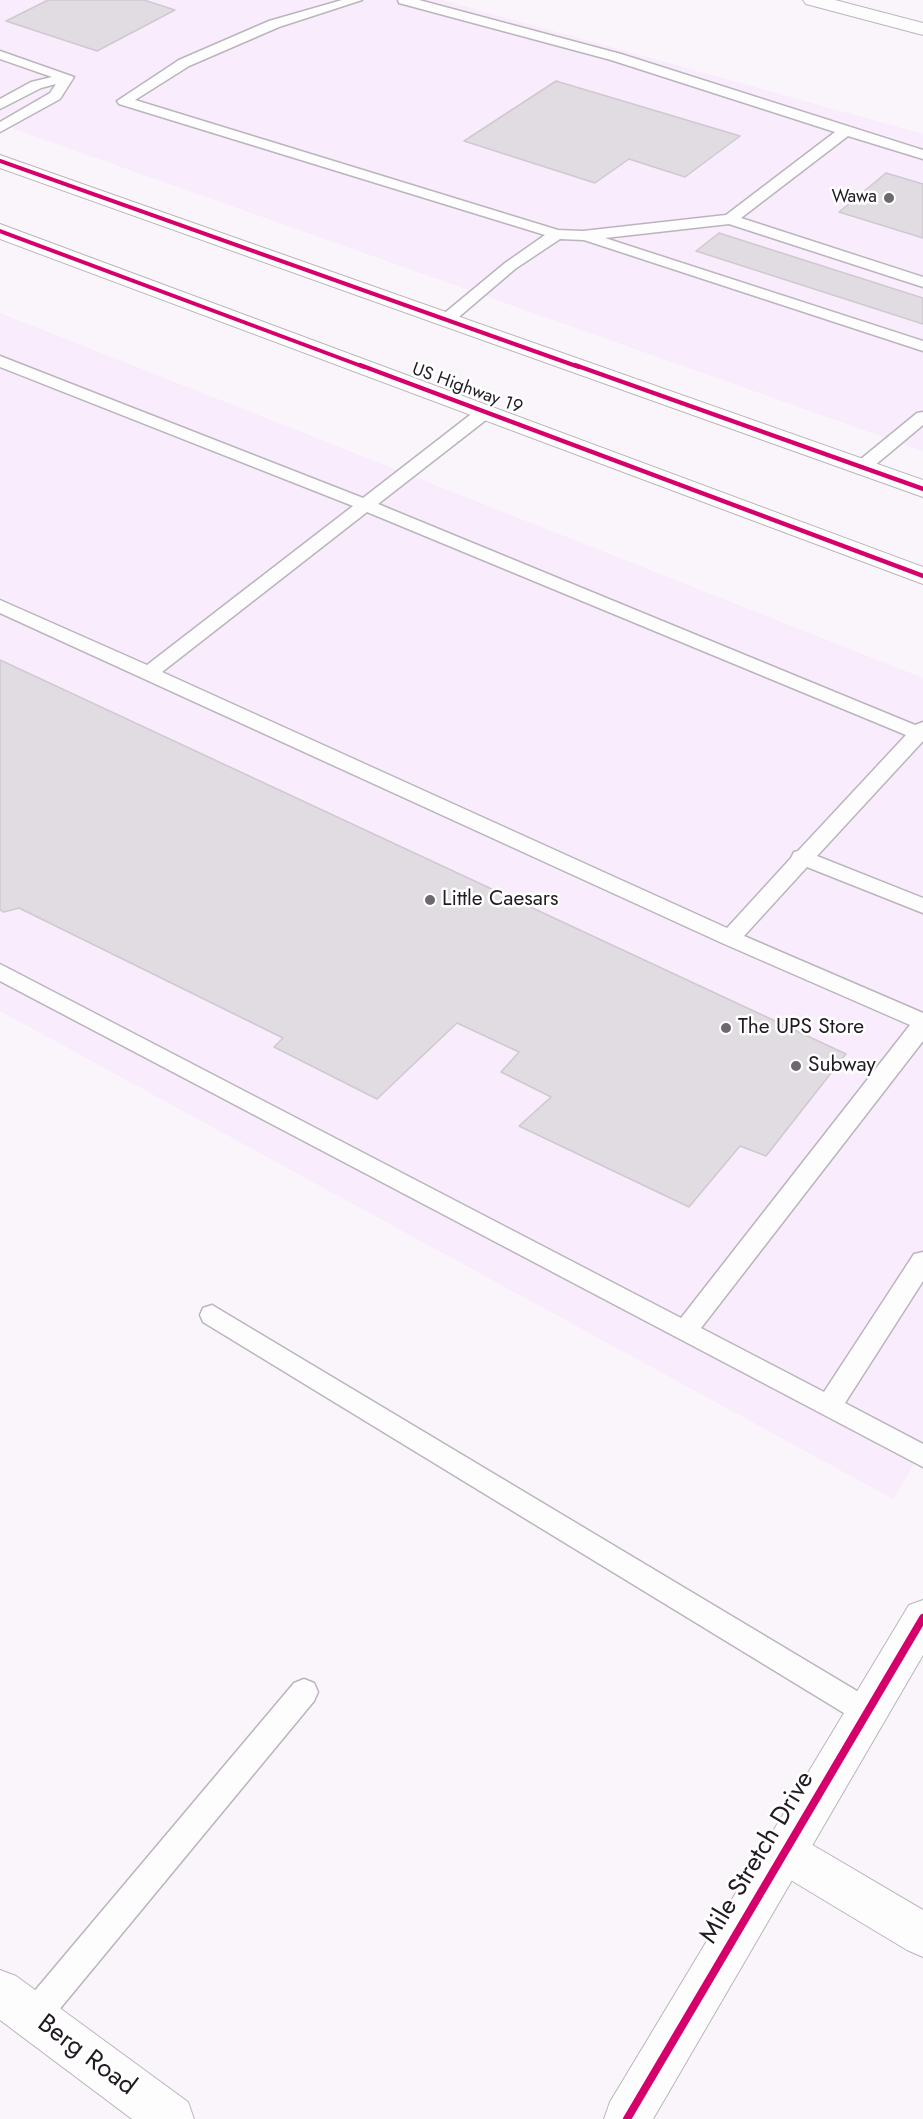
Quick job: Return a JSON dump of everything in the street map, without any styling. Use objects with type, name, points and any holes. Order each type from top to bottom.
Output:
[{"type":"main road","points":[[813,0],[923,30]]},
{"type":"main road","points":[[0,161],[923,489]]},
{"type":"main road","name":"US Highway 19","points":[[0,231],[923,576]]},
{"type":"main road","name":"Mile Stretch Drive","points":[[627,2119],[923,1617]]},
{"type":"main road","points":[[784,1852],[923,1935]]},
{"type":"main road","name":"Berg Road","points":[[16,2004],[171,2119]]},
{"type":"lane","points":[[356,0],[274,24],[194,58],[124,101],[557,234],[584,236],[730,219],[923,282]]},
{"type":"lane","points":[[404,0],[616,57],[844,132],[923,155]]},
{"type":"lane","points":[[0,56],[67,77]]},
{"type":"lane","points":[[0,105],[36,85],[67,77]]},
{"type":"lane","points":[[0,128],[55,96],[67,77]]},
{"type":"lane","points":[[730,219],[844,132]]},
{"type":"lane","points":[[447,319],[510,266],[557,234]]},
{"type":"lane","points":[[584,236],[923,346]]},
{"type":"lane","points":[[0,361],[366,506],[922,732],[801,858],[730,938]]},
{"type":"lane","points":[[149,673],[485,412]]},
{"type":"lane","points":[[862,467],[923,417]]},
{"type":"lane","points":[[0,606],[730,938],[923,1023],[685,1331]]},
{"type":"lane","points":[[801,858],[923,906]]},
{"type":"lane","points":[[0,972],[923,1456]]},
{"type":"lane","points":[[829,1406],[923,1261]]},
{"type":"lane","points":[[212,1316],[867,1712]]},
{"type":"lane","points":[[16,2004],[304,1692]]},
{"type":"shaded area","points":[[0,0],[442,0],[923,134],[923,451],[0,124]]},
{"type":"shaded area","points":[[0,313],[923,678],[923,1449],[893,1499],[0,1011]]},
{"type":"building","points":[[48,0],[144,0],[175,10],[97,51],[6,21]]},
{"type":"building","points":[[556,81],[740,136],[685,177],[629,159],[595,183],[464,141]]},
{"type":"building","name":"Wawa","points":[[886,173],[923,184],[923,238],[839,212]]},
{"type":"building","name":"Wawa","points":[[719,233],[923,298],[923,324],[696,251]]},
{"type":"building","points":[[0,660],[846,1054],[766,1156],[740,1146],[689,1207],[519,1126],[551,1097],[501,1072],[519,1052],[457,1023],[377,1099],[274,1047],[283,1038],[19,908],[4,912],[0,910]]},
{"type":"cycle path","points":[[0,161],[923,489]]},
{"type":"cycle path","points":[[0,231],[923,576]]},
{"type":"cycle path","points":[[627,2119],[923,1618]]},
{"type":"place","name":"Wawa","points":[[889,198]]},
{"type":"place","name":"Little Caesars","points":[[430,900]]},
{"type":"place","name":"The UPS Store","points":[[726,1028]]},
{"type":"place","name":"Subway","points":[[796,1066]]}]
